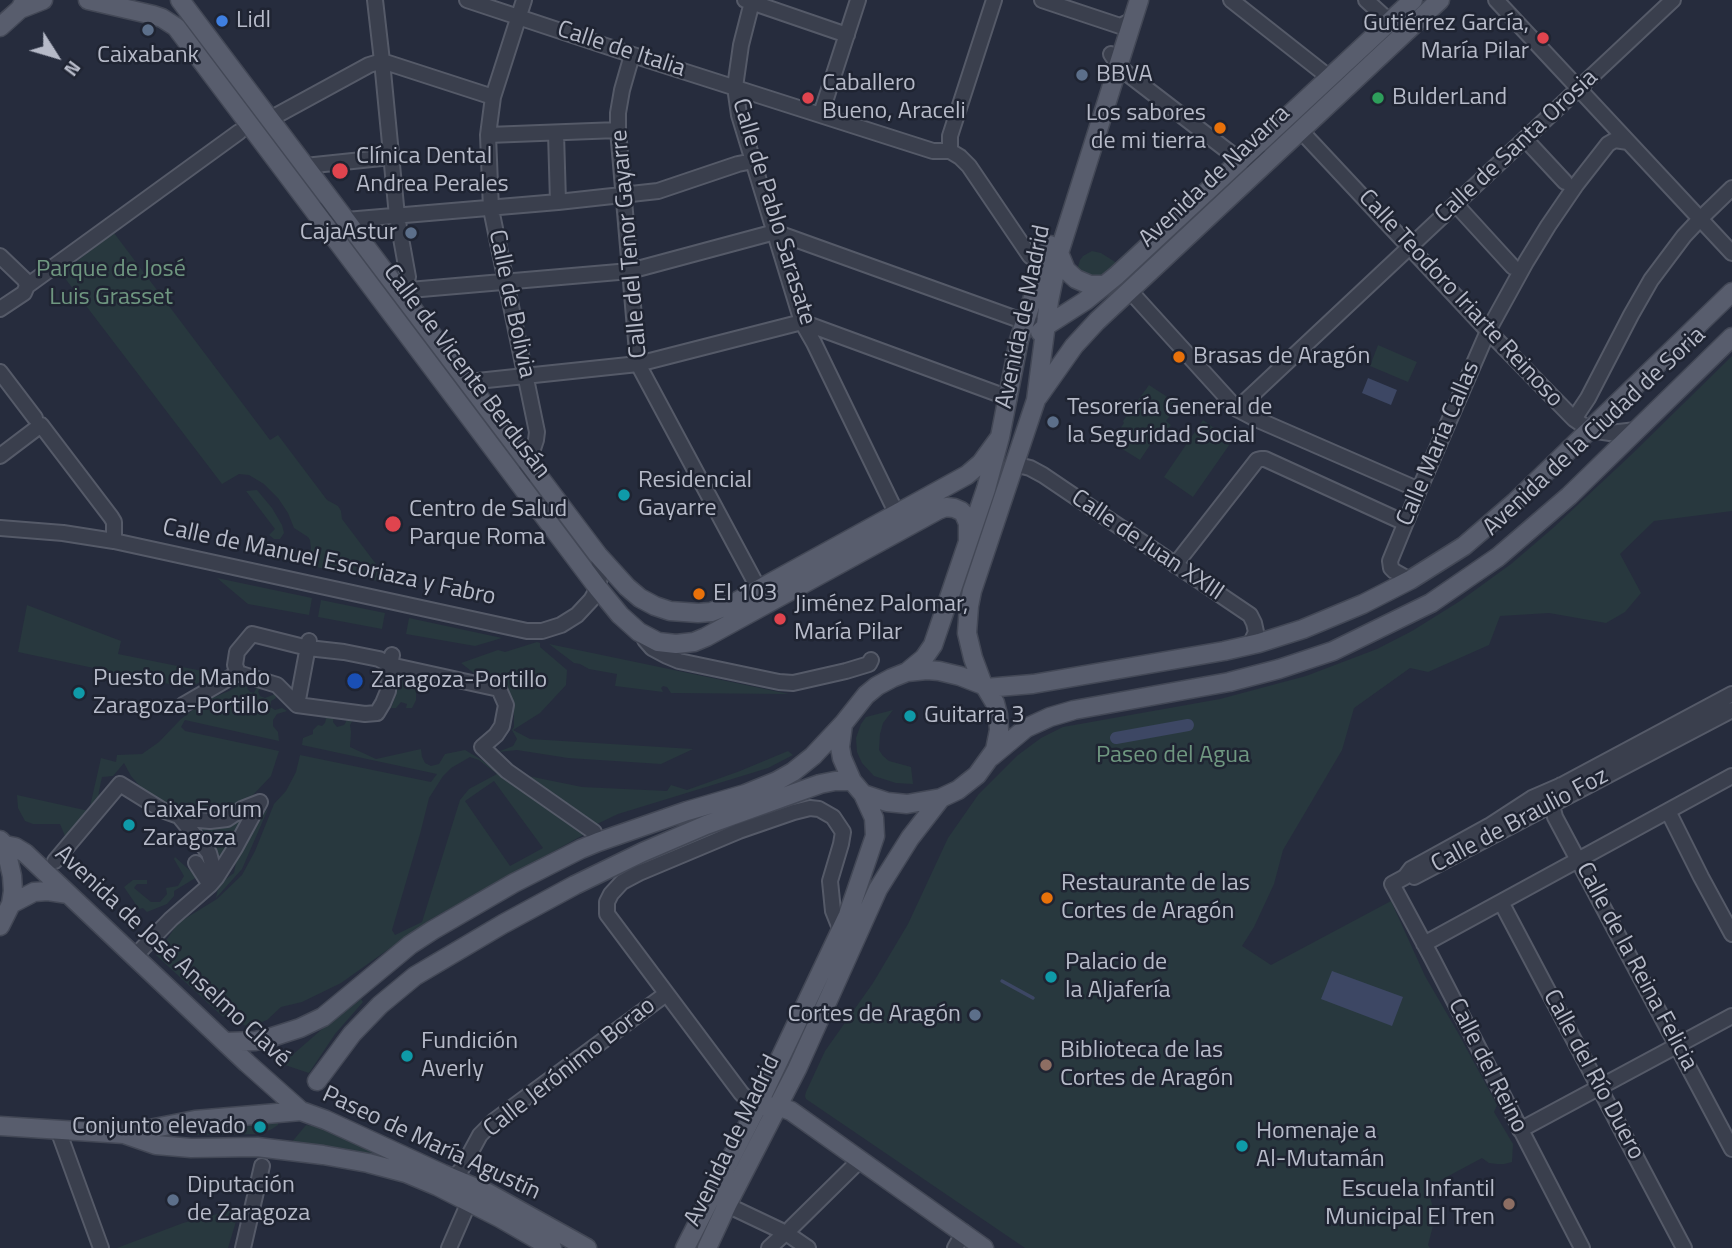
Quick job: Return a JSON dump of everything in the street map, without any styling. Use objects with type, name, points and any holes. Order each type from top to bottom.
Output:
[{"type":"main road","points":[[0,27],[22,4],[43,0]]},
{"type":"main road","name":"Calle de Vicente Berdusán","points":[[95,0],[162,18],[176,27],[598,588],[620,615],[639,632],[676,652]]},
{"type":"main road","name":"Calle de Vicente Berdusán","points":[[180,0],[346,220],[403,284],[468,382],[598,555],[626,587],[655,606],[685,613],[711,612],[761,588]]},
{"type":"main road","name":"Avenida de Madrid","points":[[907,672],[933,645],[986,489],[1009,398],[1017,350],[1051,258],[1115,60],[1126,23],[1128,0]]},
{"type":"main road","name":"Avenida de Madrid","points":[[1126,23],[1139,0]]},
{"type":"main road","name":"Avenida de Navarra","points":[[1014,369],[1026,349],[1046,326],[1086,301],[1105,285],[1413,0]]},
{"type":"main road","name":"Avenida de Navarra","points":[[1036,400],[1081,337],[1440,0]]},
{"type":"main road","points":[[1051,258],[1076,279],[1090,285],[1105,285]]},
{"type":"main road","name":"Avenida de Madrid","points":[[984,687],[968,639],[969,606],[1036,400],[1051,293],[1051,258]]},
{"type":"main road","name":"Avenida de la Ciudad de Soria","points":[[984,687],[1032,684],[1250,645],[1303,629],[1363,604],[1410,580],[1464,546],[1488,526],[1732,292]]},
{"type":"main road","name":"Avenida de la Ciudad de Soria","points":[[991,757],[1026,729],[1061,713],[1261,674],[1333,651],[1431,603],[1498,557],[1569,496],[1732,337]]},
{"type":"main road","points":[[761,588],[973,470],[1000,437]]},
{"type":"main road","points":[[676,652],[938,510],[954,508],[964,514],[968,523],[968,541]]},
{"type":"main road","points":[[226,1042],[269,1038],[323,1017],[433,929],[581,849],[687,811],[746,794],[777,781],[813,757],[866,695],[892,678],[907,672],[947,672],[984,687],[995,703],[999,725],[998,740],[991,757],[977,775],[958,790],[941,798],[906,804],[887,802],[858,788],[835,781],[706,825],[643,852],[503,924],[415,976],[364,1020],[317,1081]]},
{"type":"main road","points":[[843,724],[840,747],[842,758],[858,788]]},
{"type":"main road","name":"Avenida de Madrid","points":[[685,1248],[756,1109],[841,931],[875,836],[874,818],[858,788]]},
{"type":"main road","name":"Avenida de Madrid","points":[[707,1248],[820,1020],[878,888],[902,849],[941,798]]},
{"type":"main road","name":"Avenida de José Anselmo Clavé","points":[[3,842],[25,853],[301,1111]]},
{"type":"main road","name":"Avenida de José Anselmo Clavé","points":[[3,842],[12,876],[11,904]]},
{"type":"main road","points":[[0,926],[11,904],[34,892],[68,894]]},
{"type":"main road","points":[[756,1109],[778,1106],[791,1111],[959,1240],[984,1248]]},
{"type":"main road","name":"Paseo de María Agustín","points":[[124,1135],[195,1120],[301,1111],[488,1193],[587,1248]]},
{"type":"main road","name":"Paseo de María Agustín","points":[[0,1126],[124,1135],[156,1145],[257,1147],[358,1161],[406,1173],[469,1202],[552,1248]]},
{"type":"street","points":[[375,0],[403,284],[506,281],[631,271],[775,232],[1026,322],[1046,326]]},
{"type":"street","name":"Calle de Italia","points":[[467,0],[933,151],[950,151]]},
{"type":"street","name":"Calle de Bolivia","points":[[521,485],[537,432],[491,209],[488,135],[493,97],[524,0]]},
{"type":"street","points":[[821,114],[859,0]]},
{"type":"street","points":[[994,0],[950,136],[950,151],[969,166],[1030,256],[1036,260],[1051,258]]},
{"type":"street","points":[[1042,0],[1126,23]]},
{"type":"street","points":[[1231,0],[1330,78]]},
{"type":"street","points":[[1366,0],[1390,22]]},
{"type":"street","points":[[1496,0],[1732,253]]},
{"type":"street","name":"Calle de Santa Orosia","points":[[1237,408],[1673,0]]},
{"type":"street","points":[[748,1],[847,35]]},
{"type":"street","name":"Calle de Pablo Sarasate","points":[[748,1],[735,88],[739,115],[802,322],[895,514]]},
{"type":"street","name":"Calle del Tenor Gayarre","points":[[632,55],[622,90],[618,130],[638,363],[755,582],[761,588]]},
{"type":"street","points":[[1115,60],[1224,149],[1242,160],[1273,157]]},
{"type":"street","points":[[270,119],[369,65],[382,61],[493,97]]},
{"type":"street","points":[[488,135],[618,130]]},
{"type":"street","name":"Calle Teodoro Iriarte Reinoso","points":[[1301,131],[1488,331],[1574,419],[1590,430]]},
{"type":"street","points":[[0,309],[24,293],[27,286],[239,132]]},
{"type":"street","points":[[556,133],[558,202]]},
{"type":"street","points":[[1525,139],[1565,182]]},
{"type":"street","name":"Calle María Callas","points":[[1410,580],[1394,571],[1390,565],[1405,523],[1488,331],[1526,262],[1566,199],[1608,144],[1615,140],[1628,142]]},
{"type":"street","points":[[305,166],[391,157]]},
{"type":"street","points":[[346,220],[491,209],[658,191],[753,161]]},
{"type":"street","points":[[1574,419],[1651,280],[1684,236],[1732,188]]},
{"type":"street","name":"Calle de Vicente Berdusán","points":[[312,206],[346,220]]},
{"type":"street","points":[[1460,209],[1513,267]]},
{"type":"street","points":[[0,256],[25,280],[27,286]]},
{"type":"street","points":[[1129,290],[1237,408],[1256,419],[1419,490]]},
{"type":"street","points":[[468,382],[638,363],[802,322],[1009,398]]},
{"type":"street","points":[[0,372],[111,517],[114,522],[114,541]]},
{"type":"street","points":[[0,456],[38,422]]},
{"type":"street","points":[[1590,430],[1610,433],[1636,430]]},
{"type":"street","points":[[1175,565],[1257,460],[1261,459],[1405,523]]},
{"type":"street","name":"Calle de Juan XXIII","points":[[1014,464],[1043,475],[1250,615],[1256,632],[1250,645]]},
{"type":"street","points":[[856,555],[887,530],[895,514]]},
{"type":"street","name":"Calle de Manuel Escoriaza y Fabro","points":[[0,528],[63,533],[114,541],[527,632],[542,631],[569,621],[591,600],[598,588]]},
{"type":"street","points":[[598,555],[598,588]]},
{"type":"street","points":[[761,588],[777,594],[786,593]]},
{"type":"street","points":[[238,673],[235,664],[237,652],[252,634],[391,660],[499,689],[506,705],[502,726],[482,747],[507,771],[595,835]]},
{"type":"street","points":[[297,705],[309,644]]},
{"type":"street","points":[[676,652],[767,679],[793,683],[846,671],[869,664],[871,660]]},
{"type":"street","points":[[183,705],[238,673],[277,685],[297,705],[365,714],[377,713],[388,691],[391,660]]},
{"type":"street","name":"Calle de Braulio Foz","points":[[1399,881],[1411,869],[1532,799],[1732,694]]},
{"type":"street","points":[[1718,701],[1731,711]]},
{"type":"street","name":"Calle de Braulio Foz","points":[[1399,881],[1416,877],[1731,711]]},
{"type":"street","points":[[1424,944],[1732,776]]},
{"type":"street","points":[[55,861],[120,784],[162,810],[187,819],[227,819],[260,802],[213,881],[135,956]]},
{"type":"street","points":[[1551,805],[1552,797],[1562,785]]},
{"type":"street","name":"Calle de la Reina Felicia","points":[[1551,805],[1559,825],[1732,1149]]},
{"type":"street","points":[[756,1109],[747,1101],[607,914],[607,902],[622,882],[657,865],[783,815],[810,808],[819,809],[833,817],[843,832],[830,881],[833,911],[841,931]]},
{"type":"street","points":[[1668,811],[1732,934]]},
{"type":"street","points":[[179,816],[209,853],[213,881]]},
{"type":"street","points":[[196,863],[213,881]]},
{"type":"street","name":"Calle del Reino","points":[[1399,881],[1424,944],[1582,1248]]},
{"type":"street","name":"Calle del Río Duero","points":[[1502,902],[1684,1248]]},
{"type":"street","name":"Calle Jerónimo Borao","points":[[453,1179],[461,1170],[480,1135],[494,1121],[666,994]]},
{"type":"street","points":[[1520,1130],[1732,1016]]},
{"type":"street","points":[[58,1130],[101,1248]]},
{"type":"street","points":[[769,1248],[859,1161]]},
{"type":"street","points":[[243,1248],[262,1166]]},
{"type":"street","points":[[449,1248],[469,1202]]},
{"type":"street","points":[[727,1205],[786,1233],[808,1248]]},
{"type":"green space","name":"Parque de José Luis Grasset","points":[[114,233],[270,440],[278,435],[327,500],[338,506],[342,519],[385,576],[378,581],[303,564],[311,549],[310,540],[294,528],[278,498],[264,484],[249,475],[239,474],[222,484],[61,273]]},
{"type":"green space","points":[[1092,251],[1101,253],[1120,265],[1098,278],[1076,273],[1080,260]]},
{"type":"green space","points":[[1378,345],[1417,362],[1408,382],[1370,366]]},
{"type":"green space","name":"Paseo del Agua","points":[[1732,356],[1732,511],[1654,521],[1620,554],[1641,593],[1625,612],[1606,623],[1549,613],[1500,616],[1489,645],[1428,672],[1410,668],[1354,708],[1342,750],[1283,850],[1274,884],[1242,946],[1271,965],[1391,901],[1425,976],[1497,1105],[1494,1112],[1513,1144],[1512,1162],[1489,1163],[1482,1158],[1428,1187],[1435,1218],[1428,1245],[1430,1248],[1025,1248],[806,1099],[806,1092],[825,1051],[873,983],[908,924],[948,838],[978,795],[1018,755],[1041,738],[1063,727],[1220,699],[1306,676],[1377,649],[1412,631],[1511,564],[1553,528]]},
{"type":"green space","points":[[1149,385],[1178,404],[1166,421],[1171,425],[1157,445],[1152,442],[1140,460],[1111,442]]},
{"type":"green space","points":[[1203,420],[1232,441],[1193,497],[1164,477]]},
{"type":"green space","points":[[257,490],[282,525],[284,533],[280,539],[269,535],[275,529],[246,491]]},
{"type":"green space","points":[[217,578],[312,598],[309,615],[248,604]]},
{"type":"green space","points":[[321,600],[385,613],[382,629],[318,617]]},
{"type":"green space","points":[[27,605],[121,641],[118,654],[217,674],[188,688],[18,652]]},
{"type":"green space","points":[[409,618],[502,638],[475,646],[406,634]]},
{"type":"green space","points":[[537,642],[567,670],[566,685],[540,713],[513,730],[530,739],[693,749],[661,764],[568,758],[517,750],[498,752],[513,746],[517,739],[512,730],[514,704],[506,687],[489,676],[475,674],[461,663],[498,650],[505,652]]},
{"type":"green space","points":[[549,644],[789,694],[671,693],[663,686],[663,692],[615,686],[617,674],[574,663]]},
{"type":"green space","points":[[395,674],[401,676],[404,685],[411,686],[413,679],[419,680],[419,690],[416,691],[412,708],[406,708],[407,704],[401,702],[396,708],[391,708],[397,684]]},
{"type":"green space","points":[[248,680],[250,684],[247,688],[250,692],[254,693],[256,689],[254,684],[264,685],[258,691],[260,696],[265,698],[275,694],[276,698],[271,701],[270,707],[287,711],[277,714],[273,720],[279,741],[185,720],[181,727],[185,731],[279,751],[271,776],[251,797],[221,814],[193,815],[176,810],[144,791],[124,763],[113,776],[102,777],[98,800],[67,838],[60,824],[33,824],[25,821],[18,808],[17,795],[89,811],[101,758],[116,762],[117,755],[142,754],[205,701]]},
{"type":"green space","points":[[893,710],[883,723],[879,750],[889,761],[911,767],[913,784],[896,783],[874,776],[862,763],[857,752],[856,738],[866,717]]},
{"type":"green space","points":[[324,715],[334,716],[333,722],[337,727],[344,725],[346,717],[354,718],[350,725],[350,747],[376,759],[421,749],[425,763],[431,766],[439,764],[445,754],[465,750],[585,834],[431,919],[341,983],[302,1002],[281,1007],[267,1020],[249,1027],[222,1016],[156,955],[178,923],[217,899],[242,875],[274,804],[286,791],[296,772],[300,755],[431,782],[437,774],[302,745],[303,738],[313,734],[313,730],[318,725],[322,726],[326,719]],"holes":[[[470,757],[479,760],[497,774],[469,789],[460,800],[422,922],[395,935],[392,930],[429,798],[443,776]],[[494,781],[543,848],[510,866],[465,801]]]},
{"type":"green space","points":[[788,751],[793,755],[768,768],[618,814],[597,824],[528,776],[582,787],[667,791],[671,785],[687,790]]},
{"type":"green space","points":[[268,809],[242,869],[216,898],[219,884],[234,873],[239,847],[254,823]]},
{"type":"green space","points":[[247,811],[234,842],[222,855],[217,854],[213,837],[201,829],[201,826]]},
{"type":"green space","points":[[175,857],[197,877],[174,891],[174,896],[167,904],[147,912],[143,908],[139,909],[124,887],[133,880],[147,880],[147,884],[137,884],[134,888],[151,902],[160,902],[167,894],[166,888],[178,886],[184,876]]},
{"type":"green space","points":[[361,999],[363,1002],[335,1034],[309,1073],[282,1064],[321,1030]]},
{"type":"green space","points":[[278,1121],[278,1125],[261,1134],[197,1135],[196,1130],[231,1123]]},
{"type":"green space","points":[[306,1125],[325,1128],[386,1156],[291,1143]]},
{"type":"green space","points":[[240,1208],[228,1248],[117,1248],[183,1223]]},
{"type":"water","points":[[1368,378],[1397,390],[1391,405],[1362,393]]},
{"type":"water","points":[[1332,971],[1403,997],[1392,1026],[1321,999]]},
{"type":"waterway","points":[[1116,738],[1188,725]]},
{"type":"waterway","points":[[1002,981],[1033,998]]},
{"type":"place","name":"Lidl","points":[[222,21]]},
{"type":"place","name":"Caixabank","points":[[148,30]]},
{"type":"place","name":"Gutiérrez García, María Pilar","points":[[1543,38]]},
{"type":"place","name":"BBVA","points":[[1082,75]]},
{"type":"place","name":"Caballero Bueno, Araceli","points":[[808,98]]},
{"type":"place","name":"BulderLand","points":[[1378,98]]},
{"type":"place","name":"Los sabores de mi tierra","points":[[1220,128]]},
{"type":"place","name":"Clínica Dental Andrea Perales","points":[[340,171]]},
{"type":"place","name":"CajaAstur","points":[[411,233]]},
{"type":"place","name":"Brasas de Aragón","points":[[1179,357]]},
{"type":"place","name":"Tesorería General de la Seguridad Social","points":[[1053,422]]},
{"type":"place","name":"Residencial Gayarre","points":[[624,495]]},
{"type":"place","name":"Centro de Salud Parque Roma","points":[[393,524]]},
{"type":"place","name":"El 103","points":[[699,594]]},
{"type":"place","name":"Jiménez Palomar, María Pilar","points":[[780,619]]},
{"type":"place","name":"Zaragoza-Portillo","points":[[355,681]]},
{"type":"place","name":"Puesto de Mando Zaragoza-Portillo","points":[[79,693]]},
{"type":"place","name":"Guitarra 3","points":[[910,716]]},
{"type":"place","name":"CaixaForum Zaragoza","points":[[129,825]]},
{"type":"place","name":"Restaurante de las Cortes de Aragón","points":[[1047,898]]},
{"type":"place","name":"Palacio de la Aljafería","points":[[1051,977]]},
{"type":"place","name":"Cortes de Aragón","points":[[975,1015]]},
{"type":"place","name":"Fundición Averly","points":[[407,1056]]},
{"type":"place","name":"Biblioteca de las Cortes de Aragón","points":[[1046,1065]]},
{"type":"place","name":"Conjunto elevado","points":[[260,1127]]},
{"type":"place","name":"Homenaje a Al-Mutamán","points":[[1242,1146]]},
{"type":"place","name":"Diputación de Zaragoza","points":[[173,1200]]},
{"type":"place","name":"Escuela Infantil Municipal El Tren","points":[[1509,1204]]}]
